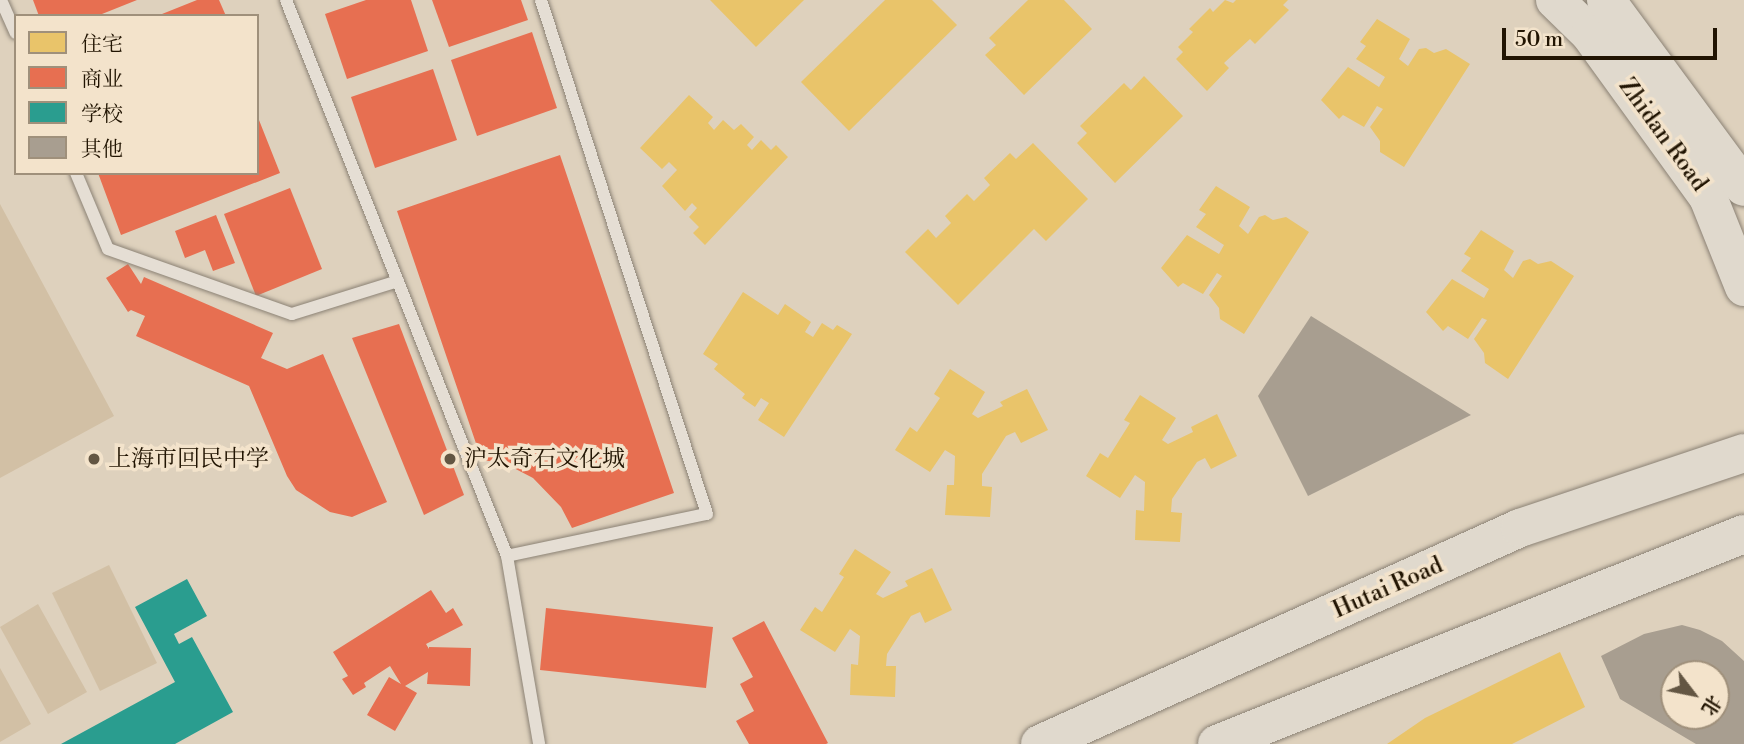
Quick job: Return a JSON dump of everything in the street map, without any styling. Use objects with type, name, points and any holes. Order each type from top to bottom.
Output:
[{"type":"main road","name":"Zhidan Road","points":[[1555,0],[1590,34],[1707,197],[1744,287]]},
{"type":"main road","name":"Zhidan Road","points":[[1606,0],[1744,187]]},
{"type":"main road","name":"Hutai Road","points":[[1040,744],[1520,528],[1744,453]]},
{"type":"main road","points":[[1217,744],[1744,534]]},
{"type":"lane","points":[[1,0],[14,29]]},
{"type":"lane","points":[[286,0],[507,556],[539,744]]},
{"type":"lane","points":[[507,556],[707,514],[541,0]]},
{"type":"lane","points":[[77,175],[108,249],[292,314],[398,281]]},
{"type":"shaded area","points":[[0,204],[114,416],[0,478]]},
{"type":"shaded area","points":[[109,565],[157,663],[100,691],[52,593]]},
{"type":"shaded area","points":[[38,604],[87,692],[48,714],[0,627]]},
{"type":"shaded area","points":[[0,668],[31,724],[0,742]]},
{"type":"building: 住宅","points":[[710,0],[804,0],[756,47]]},
{"type":"building: 住宅","points":[[885,0],[932,0],[957,25],[849,131],[801,82]]},
{"type":"building: 住宅","points":[[1028,0],[1064,0],[1092,29],[1024,95],[985,55],[996,45],[989,38]]},
{"type":"building: 住宅","points":[[1225,0],[1233,3],[1236,0],[1288,0],[1283,5],[1289,10],[1255,44],[1250,39],[1224,63],[1229,68],[1207,91],[1176,59],[1183,52],[1178,47],[1193,32],[1189,29],[1210,8],[1213,12]]},
{"type":"building: 住宅","points":[[1377,19],[1410,39],[1399,59],[1408,66],[1419,49],[1426,48],[1434,53],[1446,49],[1470,64],[1404,167],[1380,152],[1380,141],[1370,127],[1383,109],[1377,106],[1364,127],[1343,115],[1339,119],[1321,100],[1348,67],[1379,87],[1385,77],[1356,59],[1366,46],[1360,42]]},
{"type":"building: 住宅","points":[[1144,76],[1183,116],[1115,183],[1077,143],[1087,133],[1080,126],[1124,83],[1131,90]]},
{"type":"building: 住宅","points":[[689,95],[713,117],[708,123],[714,130],[723,120],[734,130],[741,124],[754,137],[747,145],[752,150],[761,140],[771,150],[776,145],[788,157],[705,245],[693,233],[699,227],[689,217],[697,208],[692,203],[685,211],[662,186],[677,170],[669,162],[662,169],[640,148]]},
{"type":"building: 住宅","points":[[1033,143],[1088,199],[1046,241],[1034,229],[958,305],[905,252],[928,229],[936,238],[951,223],[945,216],[967,194],[974,201],[990,185],[984,178],[1010,153],[1016,159]]},
{"type":"building: 住宅","points":[[1216,186],[1250,207],[1239,226],[1248,234],[1259,217],[1265,215],[1273,220],[1286,217],[1309,232],[1244,334],[1220,319],[1219,308],[1209,295],[1222,276],[1217,273],[1203,294],[1183,283],[1178,287],[1161,268],[1187,235],[1219,254],[1224,245],[1196,227],[1206,214],[1199,210]]},
{"type":"building: 住宅","points":[[1481,230],[1514,251],[1504,270],[1513,278],[1523,261],[1530,259],[1538,264],[1551,261],[1574,276],[1508,379],[1485,363],[1484,353],[1474,339],[1487,320],[1482,318],[1468,339],[1448,326],[1443,331],[1426,312],[1452,279],[1484,298],[1489,289],[1461,271],[1471,258],[1464,254]]},
{"type":"building: 住宅","points":[[743,292],[778,315],[785,304],[811,322],[805,332],[813,337],[822,323],[833,330],[837,325],[852,334],[784,437],[758,420],[769,403],[761,398],[755,407],[742,398],[745,394],[714,369],[718,364],[703,354]]},
{"type":"building: 住宅","points":[[950,369],[985,392],[972,414],[978,418],[1003,406],[1000,402],[1027,389],[1048,430],[1021,443],[1015,432],[1006,436],[982,474],[982,486],[992,487],[990,517],[945,515],[947,485],[954,485],[955,456],[945,450],[930,472],[895,450],[910,427],[917,432],[940,398],[934,394]]},
{"type":"building: 住宅","points":[[1140,395],[1176,418],[1162,440],[1168,444],[1193,432],[1191,427],[1217,414],[1237,456],[1211,469],[1205,458],[1197,462],[1172,499],[1171,512],[1182,513],[1180,542],[1135,540],[1136,510],[1144,511],[1145,482],[1135,475],[1120,498],[1086,476],[1100,453],[1108,458],[1130,423],[1124,420]]},
{"type":"building: 住宅","points":[[855,549],[891,572],[876,594],[883,598],[908,586],[905,581],[932,568],[952,610],[925,623],[920,612],[911,616],[887,654],[886,666],[896,666],[895,697],[850,695],[851,664],[858,665],[860,636],[850,629],[835,652],[800,630],[815,607],[822,612],[844,577],[839,574]]},
{"type":"building: 住宅","points":[[1560,652],[1585,707],[1512,744],[1387,744],[1425,718]]},
{"type":"building: 商业","points":[[33,0],[137,0],[102,14],[38,14]]},
{"type":"building: 商业","points":[[197,0],[219,0],[225,14],[162,14]]},
{"type":"building: 商业","points":[[366,0],[411,0],[428,51],[347,79],[325,14]]},
{"type":"building: 商业","points":[[432,0],[521,0],[528,20],[449,47]]},
{"type":"building: 商业","points":[[532,32],[557,108],[477,136],[451,60]]},
{"type":"building: 商业","points":[[433,69],[457,140],[375,168],[351,97]]},
{"type":"building: 商业","points":[[259,120],[280,173],[121,235],[99,175],[259,175]]},
{"type":"building: 商业","points":[[560,155],[674,493],[572,528],[561,507],[533,478],[500,461],[482,461],[397,211]]},
{"type":"building: 商业","points":[[290,188],[322,269],[256,296],[224,214]]},
{"type":"building: 商业","points":[[216,215],[235,263],[213,271],[205,250],[185,258],[175,231]]},
{"type":"building: 商业","points":[[128,264],[141,284],[144,277],[273,333],[261,358],[287,369],[323,354],[387,502],[352,517],[330,512],[296,490],[287,476],[249,386],[136,336],[145,316],[131,310],[128,312],[106,278]]},
{"type":"building: 商业","points":[[399,324],[464,495],[424,515],[352,338]]},
{"type":"building: 商业","points":[[431,590],[446,613],[453,608],[463,625],[426,644],[429,649],[471,648],[470,686],[427,684],[428,672],[405,686],[417,693],[395,731],[367,715],[389,677],[401,684],[390,666],[364,683],[366,687],[353,695],[342,679],[348,676],[333,652]]},
{"type":"building: 商业","points":[[546,608],[713,627],[706,688],[540,670]]},
{"type":"building: 商业","points":[[764,621],[828,743],[749,744],[736,721],[754,711],[740,684],[753,677],[732,638]]},
{"type":"building: 学校","points":[[187,579],[207,616],[174,634],[179,644],[192,637],[233,712],[175,744],[61,744],[175,682],[135,607]]},
{"type":"building: 其他","points":[[1311,316],[1471,415],[1308,496],[1258,396]]},
{"type":"building: 其他","points":[[1682,625],[1722,641],[1744,661],[1744,744],[1696,744],[1672,730],[1730,730],[1730,660],[1660,660],[1660,723],[1620,699],[1601,656],[1644,634]]},
{"type":"place","name":"上海市回民中学","points":[[94,459]]},
{"type":"place","name":"沪太奇石文化城","points":[[450,459]]}]
